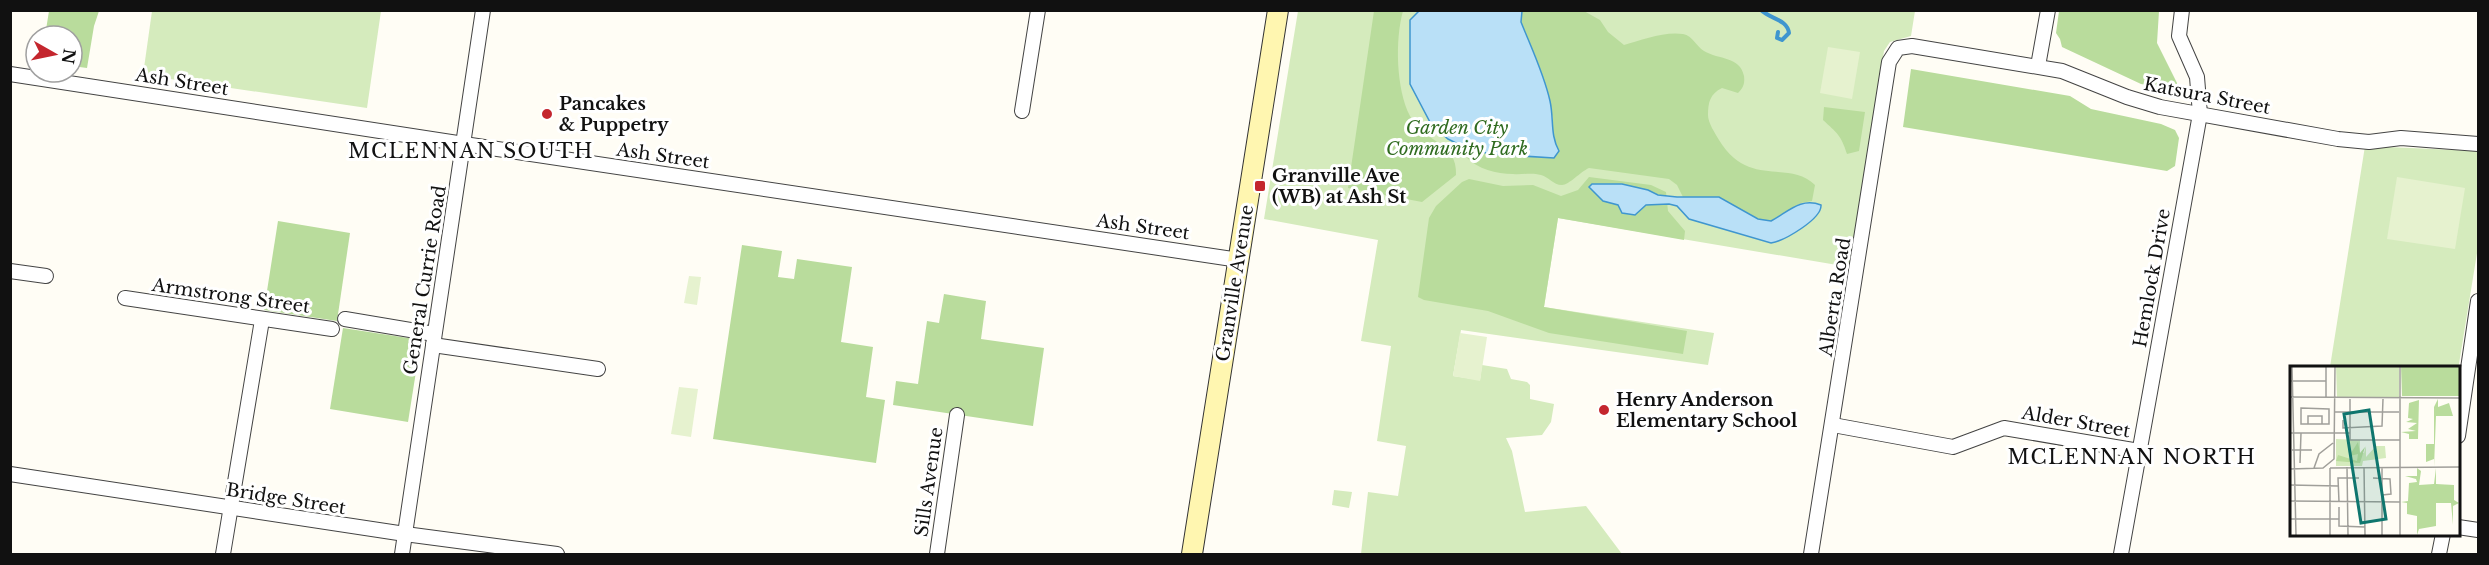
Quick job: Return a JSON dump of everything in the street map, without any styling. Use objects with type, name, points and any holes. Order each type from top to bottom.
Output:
[{"type":"street","name":"General Currie Road","points":[[402,555],[483,10]]},
{"type":"street","points":[[1022,111],[1038,10]]},
{"type":"street","name":"Granville Avenue","points":[[1192,555],[1278,10]]},
{"type":"street","points":[[2038,66],[2048,10]]},
{"type":"street","name":"Hemlock Drive","points":[[2121,555],[2200,114],[2197,77],[2179,36],[2182,10]]},
{"type":"street","name":"Katsura Street","points":[[1898,48],[1912,46],[2038,66],[2079,77],[2127,98],[2338,140],[2369,142],[2401,138],[2478,144]]},
{"type":"street","name":"Alberta Road","points":[[1811,555],[1889,62],[1898,48]]},
{"type":"street","name":"Ash Street","points":[[10,74],[1239,260]]},
{"type":"street","points":[[10,271],[46,276]]},
{"type":"street","name":"Armstrong Street","points":[[125,298],[332,329]]},
{"type":"street","points":[[2459,423],[2478,301]]},
{"type":"street","points":[[345,319],[433,339],[598,369]]},
{"type":"street","points":[[223,555],[262,320]]},
{"type":"street","name":"Sills Avenue","points":[[937,555],[957,415]]},
{"type":"street","name":"Alder Street","points":[[1833,425],[1953,447],[2004,428],[2139,451]]},
{"type":"street","name":"Bridge Street","points":[[10,474],[557,555]]},
{"type":"street","points":[[2459,527],[2478,530]]},
{"type":"street","points":[[2439,555],[2443,535]]},
{"type":"green space","points":[[49,11],[99,11],[94,26],[87,68],[84,68],[84,24],[47,24]]},
{"type":"green space","points":[[152,11],[381,11],[367,108],[143,75]]},
{"type":"green space","name":"Garden City Community Park","points":[[1298,11],[1915,11],[1911,36],[1890,42],[1884,51],[1849,267],[1558,218],[1544,307],[1714,333],[1708,365],[1461,330],[1453,376],[1480,380],[1482,365],[1507,369],[1511,379],[1527,382],[1530,385],[1530,399],[1554,404],[1551,422],[1542,435],[1506,438],[1512,451],[1525,512],[1586,506],[1622,554],[1361,554],[1368,492],[1398,496],[1406,446],[1377,441],[1391,346],[1361,341],[1378,240],[1264,219]]},
{"type":"green space","points":[[1374,11],[1403,11],[1400,22],[1398,64],[1405,105],[1416,125],[1446,149],[1455,164],[1456,175],[1422,202],[1348,188]]},
{"type":"green space","points":[[1522,11],[1584,11],[1600,20],[1608,32],[1624,45],[1661,35],[1683,34],[1704,51],[1734,62],[1742,70],[1744,76],[1742,88],[1738,93],[1722,88],[1712,96],[1709,102],[1709,121],[1719,140],[1731,155],[1743,164],[1756,169],[1805,178],[1815,185],[1812,201],[1801,203],[1771,221],[1758,219],[1719,197],[1683,197],[1677,185],[1669,179],[1589,168],[1562,185],[1541,175],[1500,173],[1476,165],[1466,157],[1466,148],[1532,157],[1554,157],[1559,151],[1552,140],[1553,118],[1521,22]]},
{"type":"green space","points":[[2059,11],[2159,11],[2157,43],[2177,83],[2176,90],[2141,84],[2062,47],[2056,33]]},
{"type":"green space","points":[[1828,47],[1860,52],[1852,99],[1820,93]]},
{"type":"green space","points":[[1911,69],[2070,96],[2091,109],[2161,124],[2175,130],[2179,138],[2175,166],[2167,171],[1903,127]]},
{"type":"green space","points":[[1824,107],[1865,112],[1859,151],[1847,154],[1843,142],[1823,120]]},
{"type":"green space","points":[[2365,146],[2478,151],[2478,247],[2459,366],[2330,366]]},
{"type":"green space","points":[[1589,177],[1651,185],[1666,192],[1668,211],[1685,231],[1684,240],[1558,218],[1544,307],[1687,331],[1683,354],[1549,333],[1488,311],[1418,297],[1429,218],[1436,206],[1462,182],[1469,179],[1503,186],[1533,185],[1561,196],[1578,190]]},
{"type":"green space","points":[[2397,177],[2465,188],[2455,249],[2387,239]]},
{"type":"green space","points":[[278,221],[350,233],[337,321],[264,310]]},
{"type":"green space","points":[[742,245],[782,251],[778,277],[794,279],[797,259],[852,267],[841,342],[873,347],[866,397],[885,400],[876,463],[713,439]]},
{"type":"green space","points":[[689,276],[701,277],[697,305],[684,303]]},
{"type":"green space","points":[[944,294],[986,301],[981,339],[1044,348],[1033,426],[893,405],[896,381],[918,384],[927,321],[939,323]]},
{"type":"green space","points":[[343,328],[421,340],[408,422],[330,409]]},
{"type":"green space","points":[[1460,333],[1487,337],[1480,381],[1453,376]]},
{"type":"green space","points":[[679,387],[698,389],[691,437],[671,434]]},
{"type":"green space","points":[[1334,490],[1352,492],[1349,508],[1332,505]]},
{"type":"water","points":[[1419,11],[1522,11],[1521,22],[1541,71],[1550,101],[1553,133],[1559,151],[1554,158],[1490,154],[1466,148],[1448,139],[1431,124],[1410,84],[1410,20]]},
{"type":"water","points":[[1592,184],[1622,184],[1648,190],[1658,195],[1677,197],[1719,197],[1758,219],[1771,221],[1801,204],[1821,205],[1820,211],[1809,223],[1793,234],[1771,243],[1689,219],[1677,206],[1669,204],[1646,205],[1635,215],[1622,213],[1618,205],[1603,201],[1589,187]]},
{"type":"waterway","points":[[1761,10],[1782,22],[1788,28],[1789,33],[1782,40],[1777,38],[1778,32]]},
{"type":"place","name":"Pancakes & Puppetry","points":[[547,114]]},
{"type":"place","name":"Granville Ave (WB) at Ash St","points":[[1260,186]]},
{"type":"place","name":"Henry Anderson Elementary School","points":[[1604,410]]},
{"type":"district","name":"MCLENNAN SOUTH","points":[[471,151]]},
{"type":"district","name":"MCLENNAN NORTH","points":[[2132,457]]}]
